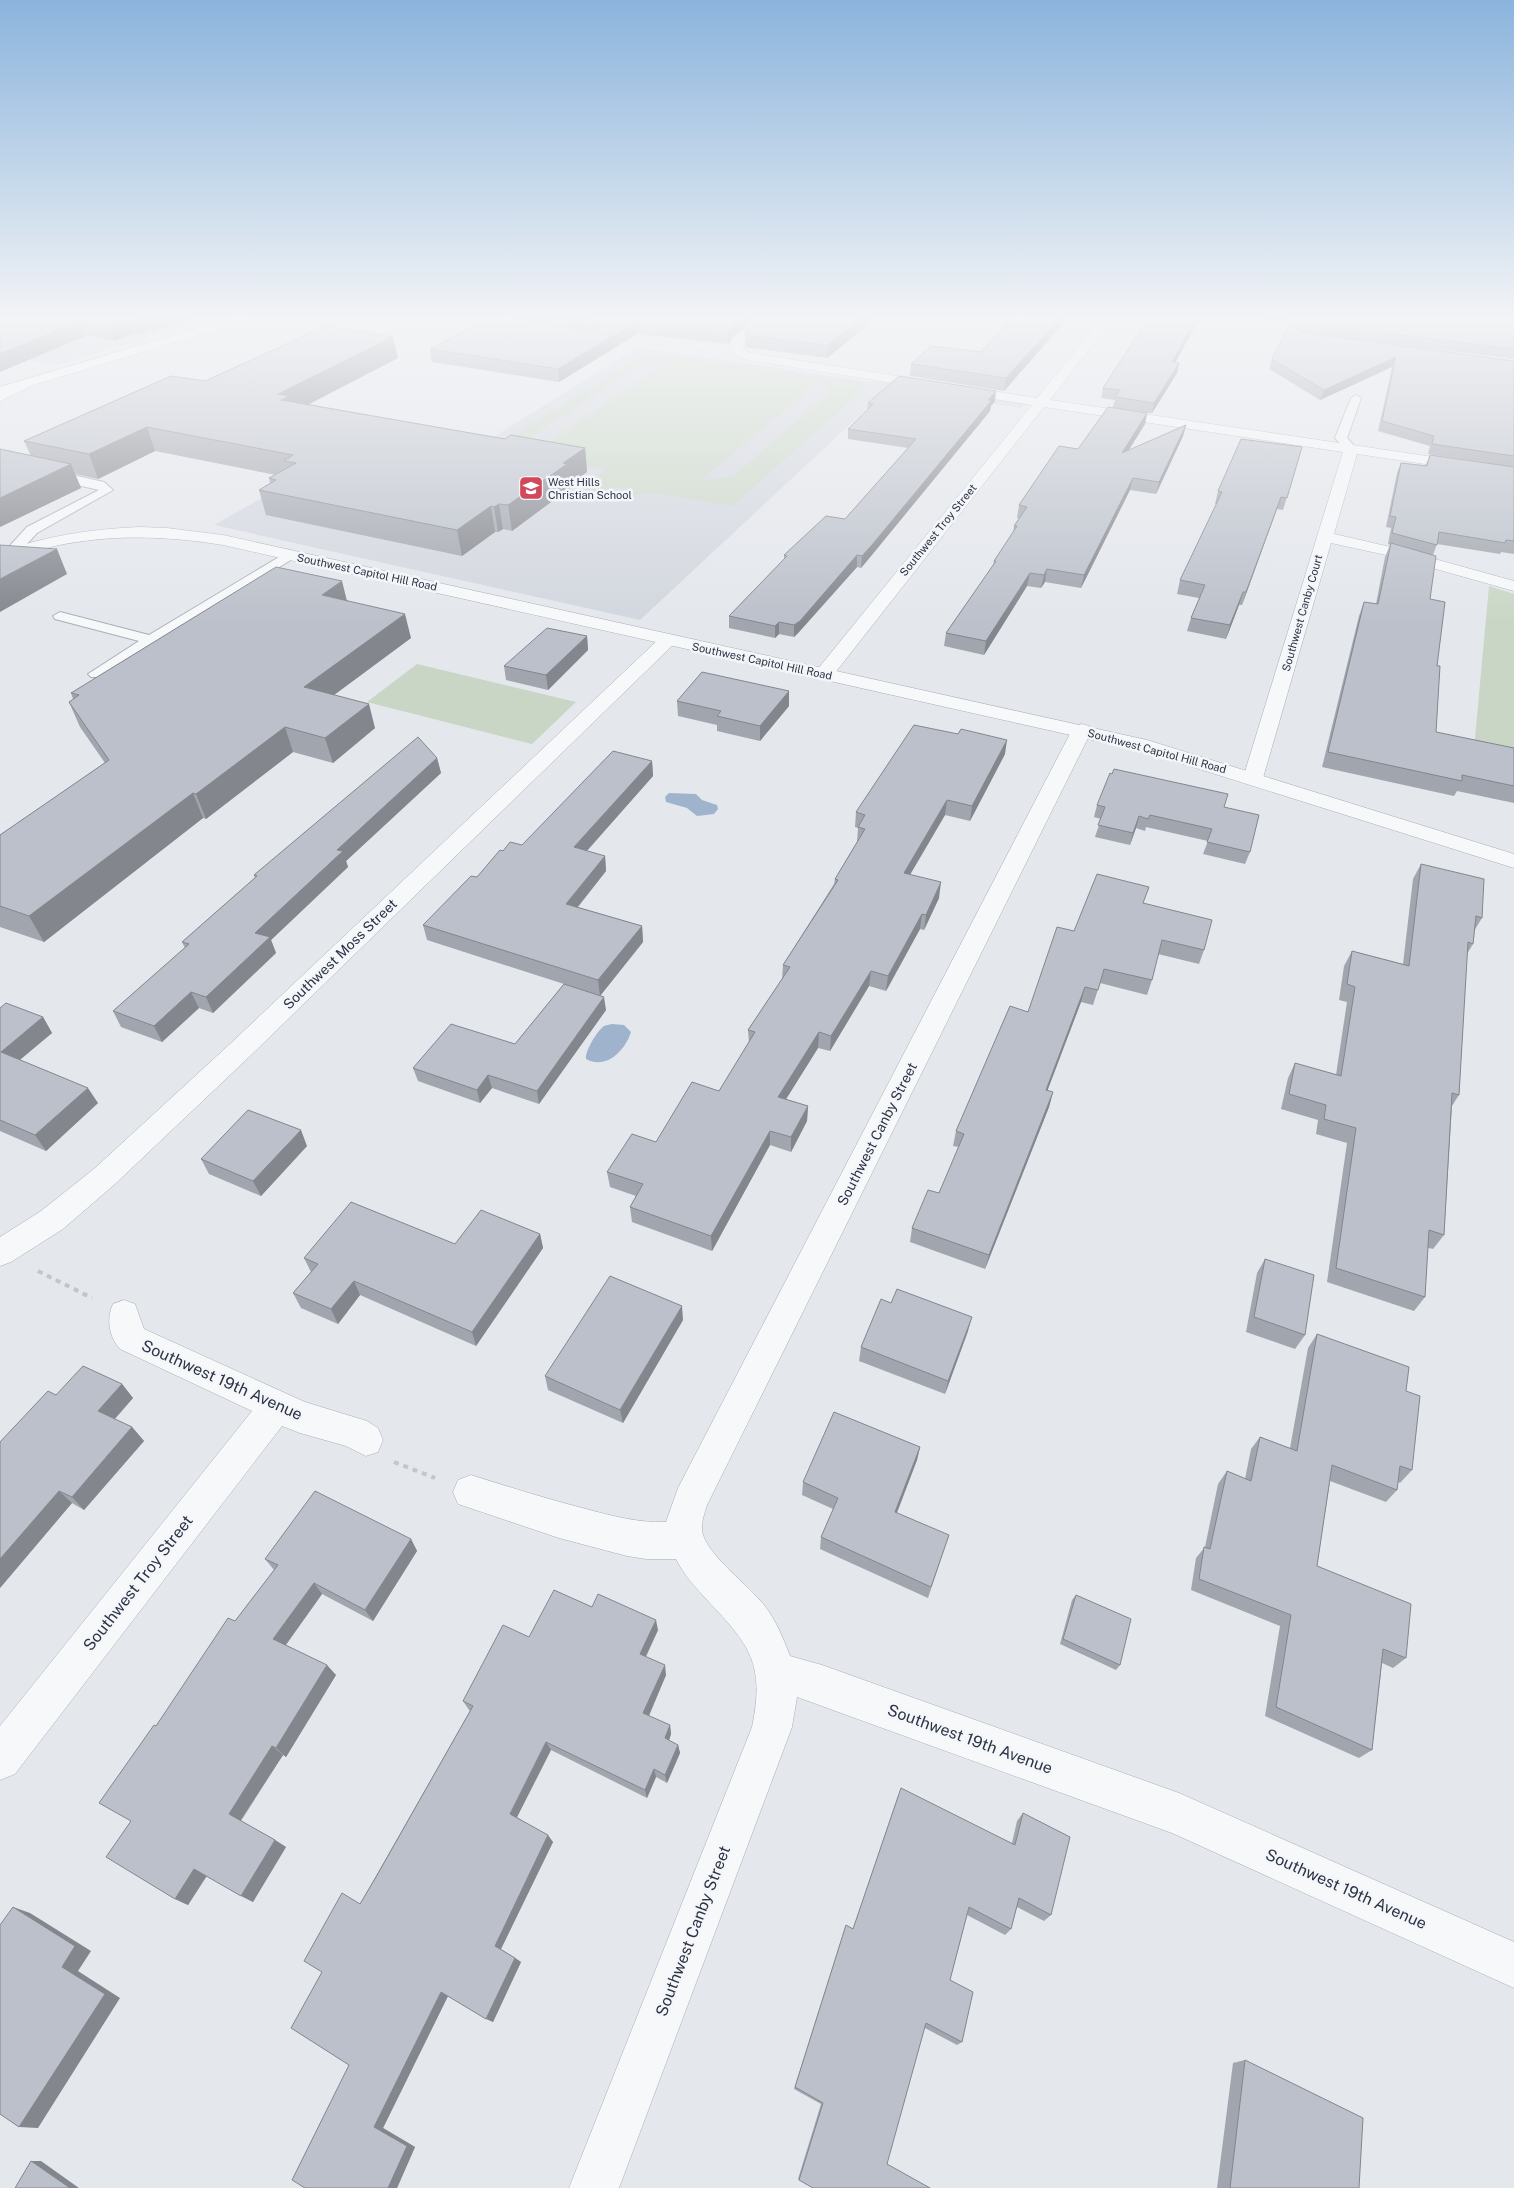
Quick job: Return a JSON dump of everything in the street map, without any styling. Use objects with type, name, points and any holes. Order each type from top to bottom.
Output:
[{"type":"street","name":"Southwest Troy Street","points":[[824,674],[1027,419]]},
{"type":"street","points":[[1158,419],[1514,473]]},
{"type":"street","name":"Southwest Canby Court","points":[[1253,778],[1351,449]]},
{"type":"street","name":"Southwest Capitol Hill Road","points":[[6,555],[45,542],[81,536],[155,532],[204,537],[1082,730],[1167,752],[1253,778],[1514,861]]},
{"type":"street","points":[[1324,537],[1389,551],[1514,586]]},
{"type":"street","name":"Southwest Moss Street","points":[[0,1252],[52,1220],[105,1176],[240,1050],[668,640]]},
{"type":"street","name":"Southwest Canby Street","points":[[687,1540],[684,1523],[691,1500],[1082,730]]},
{"type":"street","name":"Southwest 19th Avenue","points":[[124,1314],[128,1334],[132,1339],[300,1417],[355,1432],[366,1440]]},
{"type":"street","name":"Southwest Troy Street","points":[[0,1759],[277,1406]]},
{"type":"street","points":[[470,1492],[627,1538],[646,1541],[687,1540],[695,1557],[751,1619],[760,1634],[776,1671]]},
{"type":"street","name":"Southwest Canby Street","points":[[594,2188],[772,1727],[778,1699],[776,1671]]},
{"type":"street","name":"Southwest 19th Avenue","points":[[776,1671],[822,1685],[1179,1814],[1514,1965]]},
{"type":"lane","points":[[1348,419],[1341,438],[1351,449]]},
{"type":"lane","points":[[0,463],[100,485],[107,490],[32,530],[6,555]]},
{"type":"lane","points":[[96,674],[289,555]]},
{"type":"lane","points":[[60,616],[151,640]]},
{"type":"path","points":[[30,1269],[124,1314]]},
{"type":"path","points":[[366,1440],[388,1460],[470,1492]]},
{"type":"shaded area","name":"West Hills Christian School","points":[[522,419],[856,419],[640,620],[214,525],[378,433],[471,451]]},
{"type":"green space","points":[[540,419],[558,419],[529,438],[537,450],[583,419],[774,419],[701,480],[719,479],[734,475],[799,419],[830,419],[732,506],[656,493],[631,496],[625,488],[621,487],[588,492],[586,488],[588,482],[605,470],[527,455],[503,442]]},
{"type":"green space","points":[[1489,586],[1514,594],[1514,761],[1474,749]]},
{"type":"green space","points":[[417,664],[576,702],[532,744],[367,702]]},
{"type":"water","points":[[669,793],[696,794],[702,800],[717,805],[718,809],[714,814],[697,816],[687,808],[666,802],[665,797]]},
{"type":"water","points":[[612,1024],[624,1025],[631,1032],[624,1046],[614,1057],[607,1060],[593,1062],[586,1059],[589,1046],[598,1032],[604,1026]]},
{"type":"building","points":[[74,419],[391,419],[505,439],[511,435],[585,448],[563,463],[567,464],[508,505],[499,504],[494,507],[491,506],[457,530],[259,490],[276,480],[269,478],[296,463],[284,461],[293,455],[147,427],[89,454],[24,441]]},
{"type":"building","points":[[858,419],[976,419],[872,545],[862,556],[857,555],[800,621],[794,625],[779,622],[775,626],[729,616],[787,556],[784,555],[826,516],[845,519],[916,439],[848,429]]},
{"type":"building","points":[[1099,419],[1143,419],[1122,453],[1186,425],[1159,482],[1133,478],[1084,575],[1047,569],[1044,575],[1030,573],[986,641],[946,633],[996,561],[994,561],[1027,507],[1019,505],[1059,446],[1078,449]]},
{"type":"building","points":[[1382,419],[1514,419],[1514,456],[1432,444],[1434,436],[1382,421]]},
{"type":"building","points":[[1241,439],[1302,447],[1287,498],[1281,497],[1246,592],[1243,592],[1230,625],[1191,618],[1205,585],[1180,580],[1222,492],[1218,491]]},
{"type":"building","points":[[0,449],[71,464],[0,498]]},
{"type":"building","points":[[1430,455],[1514,467],[1514,541],[1506,540],[1505,543],[1439,532],[1437,545],[1392,533],[1396,517],[1390,516],[1401,463],[1427,466]]},
{"type":"building","points":[[1391,543],[1436,556],[1430,599],[1445,602],[1437,666],[1440,666],[1436,732],[1514,748],[1514,786],[1462,775],[1462,781],[1328,752],[1364,602],[1378,604]]},
{"type":"building","points":[[0,545],[57,549],[0,579]]},
{"type":"building","points":[[276,567],[342,581],[322,595],[405,614],[304,687],[369,704],[325,738],[285,727],[196,794],[193,793],[29,916],[0,906],[0,835],[109,760],[69,702],[79,695],[71,693]]},
{"type":"building","points":[[547,628],[587,636],[546,675],[504,666]]},
{"type":"building","points":[[702,672],[789,691],[760,726],[717,716],[721,711],[677,701]]},
{"type":"building","points":[[914,725],[958,734],[961,729],[1007,740],[972,806],[947,800],[904,873],[941,882],[926,915],[922,914],[888,976],[871,971],[831,1036],[819,1032],[778,1097],[808,1106],[791,1137],[770,1131],[711,1236],[630,1207],[643,1184],[607,1172],[632,1134],[656,1142],[692,1082],[719,1091],[755,1032],[748,1030],[790,967],[783,965],[838,880],[835,879],[865,829],[858,827],[865,815],[856,812]]},
{"type":"building","points":[[418,737],[437,758],[337,850],[343,851],[255,933],[270,937],[206,997],[191,992],[154,1026],[113,1011],[189,944],[182,942],[257,876],[254,875]]},
{"type":"building","points":[[613,751],[652,761],[574,847],[605,856],[566,904],[642,926],[598,980],[423,925],[471,876],[477,877],[500,850],[503,851],[510,842],[522,845]]},
{"type":"building","points":[[1114,769],[1228,794],[1224,807],[1259,815],[1250,852],[1207,842],[1212,829],[1150,815],[1148,819],[1139,816],[1133,833],[1098,825],[1105,807],[1097,805],[1110,773],[1112,774]]},
{"type":"building","points":[[1421,864],[1484,879],[1482,918],[1476,916],[1473,944],[1468,942],[1459,1095],[1452,1093],[1444,1235],[1429,1230],[1425,1297],[1336,1268],[1356,1128],[1324,1119],[1326,1105],[1289,1094],[1295,1063],[1341,1076],[1355,987],[1347,984],[1352,951],[1409,966]]},
{"type":"building","points":[[1097,874],[1149,887],[1143,903],[1212,920],[1204,950],[1162,940],[1152,980],[1104,969],[1098,990],[1085,987],[1046,1090],[1053,1092],[989,1255],[912,1228],[928,1190],[939,1193],[964,1134],[956,1131],[1010,1006],[1028,1012],[1057,927],[1074,931]]},
{"type":"building","points":[[564,984],[604,997],[537,1091],[488,1075],[477,1090],[413,1068],[451,1024],[515,1044]]},
{"type":"building","points":[[6,1003],[43,1017],[1,1052],[88,1088],[35,1135],[0,1120],[0,1008]]},
{"type":"building","points":[[248,1110],[301,1130],[253,1181],[201,1159]]},
{"type":"building","points":[[351,1202],[455,1244],[481,1210],[540,1234],[472,1332],[354,1281],[331,1309],[293,1293],[318,1264],[304,1258]]},
{"type":"building","points":[[1265,1259],[1314,1275],[1305,1335],[1254,1317]]},
{"type":"building","points":[[610,1276],[682,1306],[620,1410],[545,1376]]},
{"type":"building","points":[[897,1289],[972,1317],[948,1381],[861,1347],[881,1299],[891,1303]]},
{"type":"building","points":[[1317,1334],[1409,1367],[1406,1391],[1420,1396],[1412,1470],[1400,1466],[1397,1490],[1332,1465],[1317,1566],[1411,1604],[1406,1658],[1383,1649],[1372,1750],[1276,1707],[1291,1615],[1199,1579],[1204,1547],[1210,1549],[1227,1471],[1251,1481],[1260,1437],[1297,1451]]},
{"type":"building","points":[[83,1366],[122,1384],[98,1411],[132,1427],[72,1497],[59,1491],[0,1559],[0,1442],[48,1391],[56,1395]]},
{"type":"building","points":[[834,1412],[920,1447],[895,1512],[949,1535],[931,1587],[821,1537],[838,1498],[803,1482]]},
{"type":"building","points":[[315,1491],[411,1539],[365,1610],[314,1583],[273,1639],[327,1665],[276,1748],[272,1746],[229,1814],[275,1840],[241,1896],[194,1869],[175,1899],[106,1857],[131,1821],[99,1803],[154,1725],[156,1726],[228,1618],[235,1621],[278,1565],[265,1559]]},
{"type":"building","points":[[554,1590],[592,1607],[598,1594],[656,1620],[640,1654],[665,1665],[643,1713],[670,1725],[665,1738],[678,1745],[665,1775],[654,1769],[645,1790],[546,1742],[510,1814],[548,1835],[495,1946],[515,1958],[486,2019],[441,1992],[374,2127],[407,2146],[388,2188],[305,2188],[292,2180],[349,2065],[291,2028],[322,1972],[304,1961],[342,1893],[360,1904],[376,1877],[473,1706],[463,1701],[503,1625],[529,1637]]},
{"type":"building","points":[[1076,1595],[1131,1619],[1120,1665],[1063,1639]]},
{"type":"building","points":[[901,1788],[1015,1845],[1023,1813],[1070,1837],[1051,1915],[1019,1898],[1011,1929],[969,1907],[950,1980],[973,1992],[962,2042],[926,2023],[887,2164],[930,2188],[813,2188],[799,2180],[823,2103],[795,2087],[846,1925],[853,1929]]},
{"type":"building","points":[[13,1907],[75,1946],[62,1967],[105,1994],[19,2127],[0,2114],[0,1925]]},
{"type":"building","points":[[1245,2060],[1363,2118],[1359,2188],[1230,2188]]},
{"type":"building","points":[[31,2161],[70,2188],[15,2188]]},
{"type":"place","name":"West Hills Christian School","points":[[531,488]]}]
